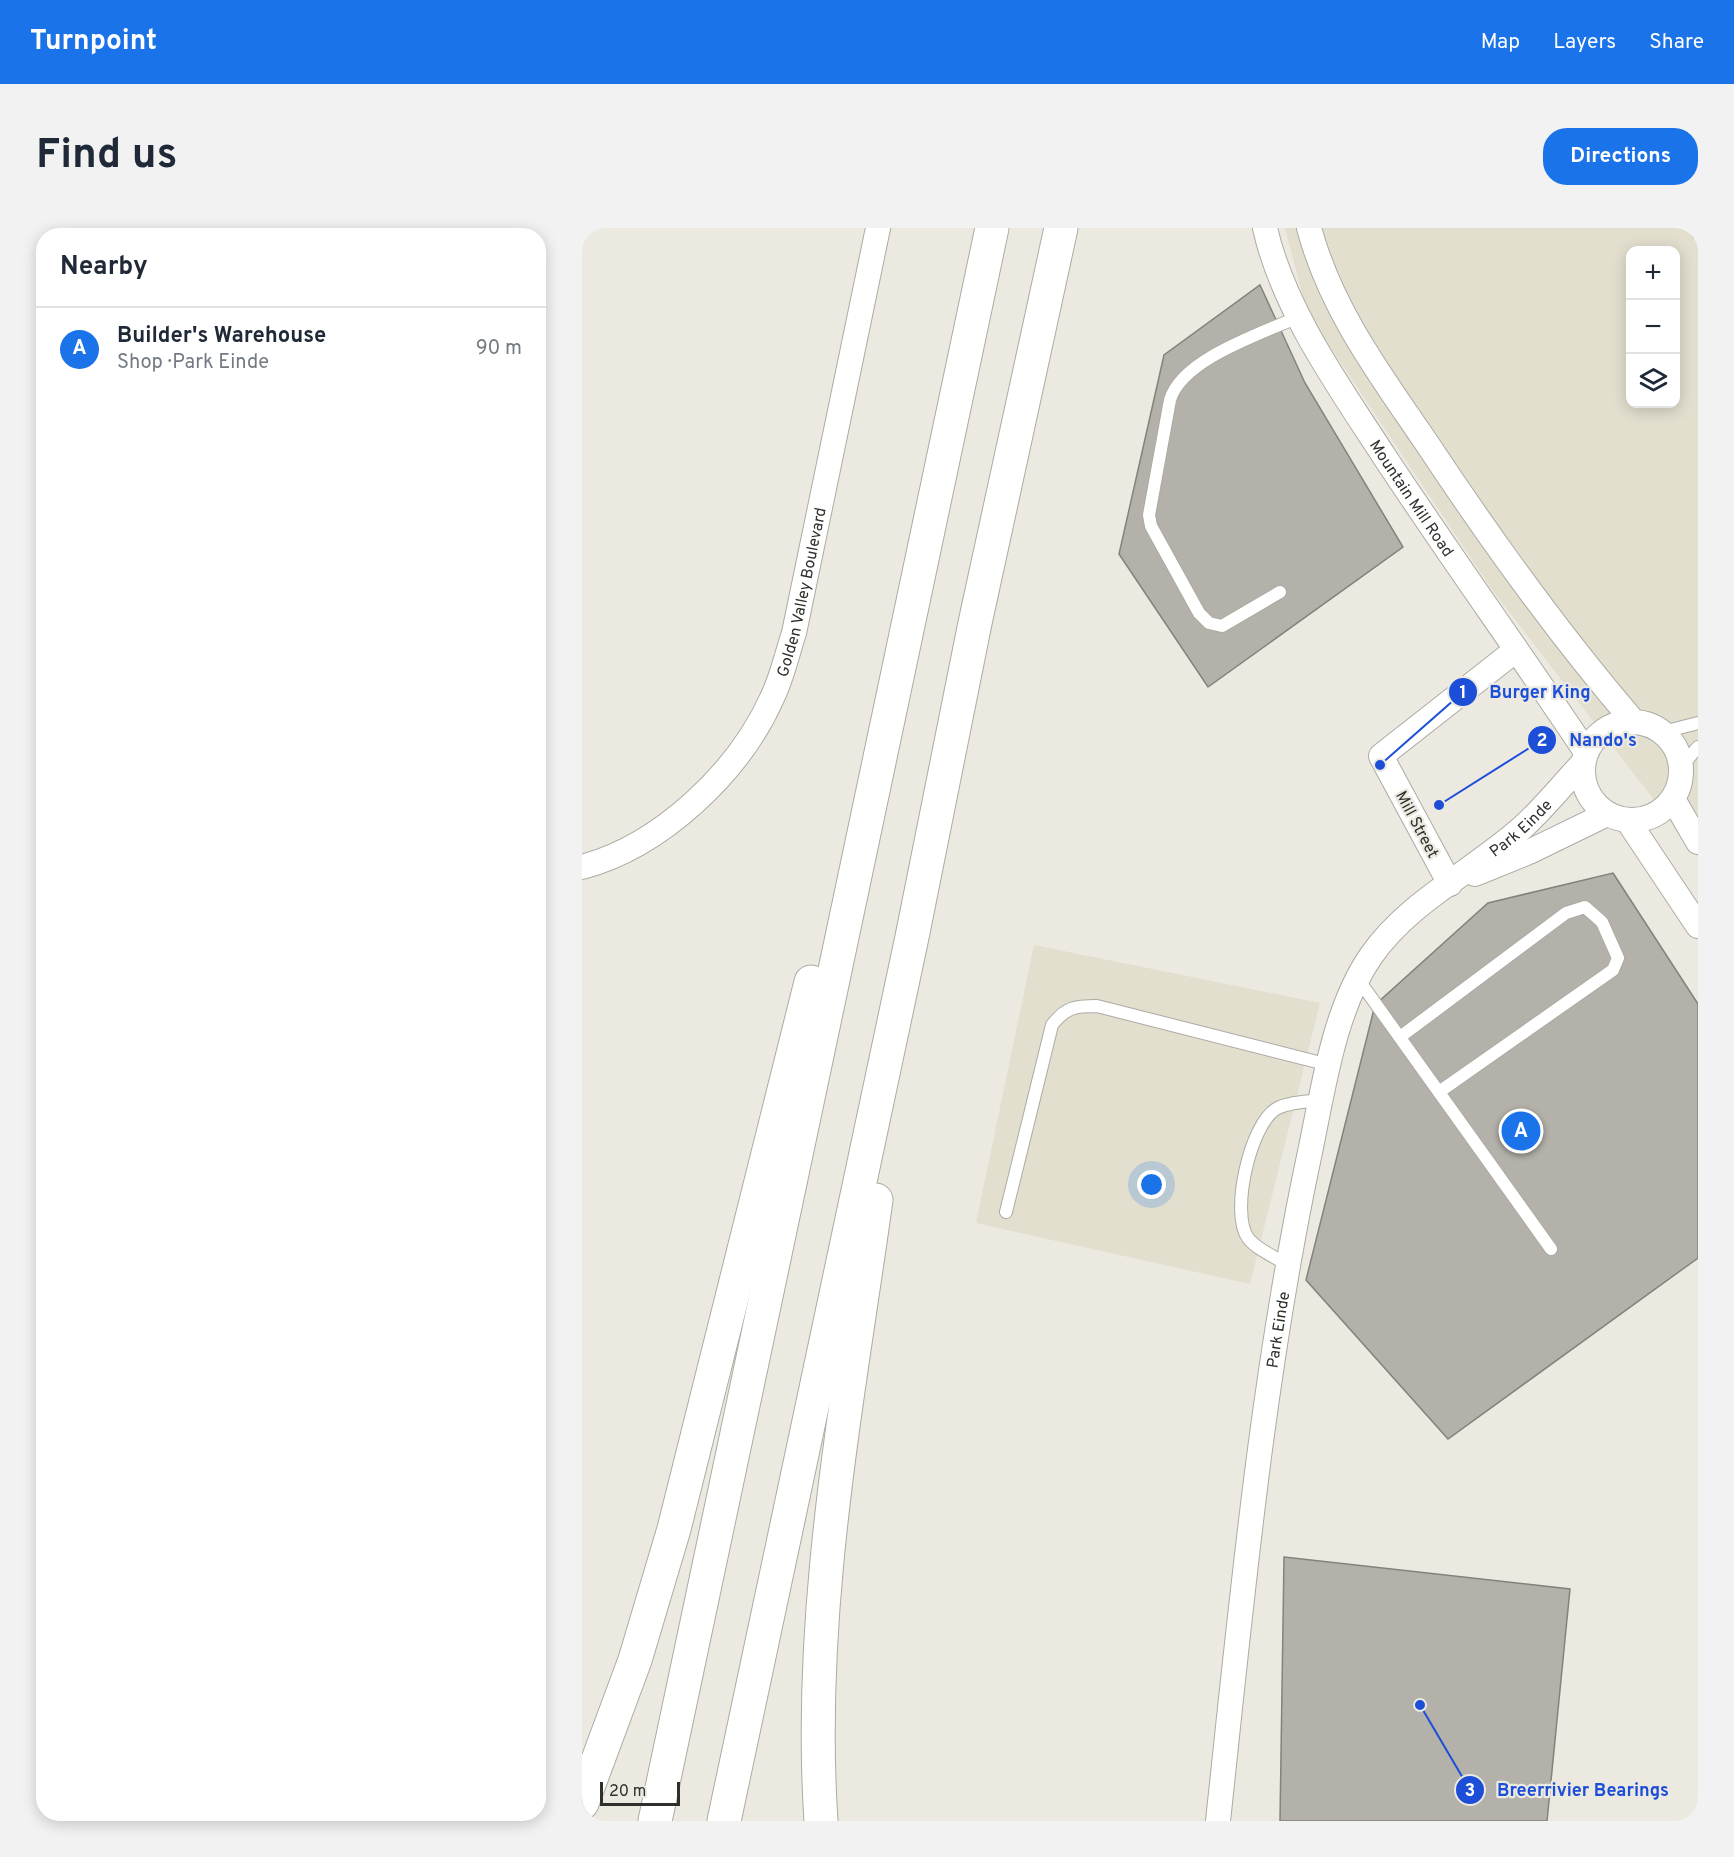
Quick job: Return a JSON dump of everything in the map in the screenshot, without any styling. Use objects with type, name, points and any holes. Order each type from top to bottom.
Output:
[{"type":"highway","points":[[582,1803],[635,1659],[674,1529],[714,1376],[861,777],[990,228]]},
{"type":"highway","points":[[655,1821],[990,228]]},
{"type":"highway","points":[[724,1821],[912,937],[975,623],[1061,228]]},
{"type":"highway","points":[[821,1821],[818,1659],[826,1556],[912,937]]},
{"type":"street","name":"Golden Valley Boulevard","points":[[582,867],[649,836],[686,810],[714,784],[751,739],[773,697],[795,633],[878,228]]},
{"type":"street","name":"Mountain Mill Road","points":[[1265,228],[1298,316],[1339,387],[1516,650],[1585,758]]},
{"type":"street","points":[[1309,228],[1318,262],[1359,345],[1476,518],[1634,722]]},
{"type":"street","name":"Mill Street","points":[[1449,884],[1381,756],[1516,650]]},
{"type":"street","points":[[1617,817],[1652,816],[1672,799],[1679,784],[1681,767],[1678,754],[1663,732],[1649,724],[1619,723],[1606,729],[1594,739],[1585,758],[1583,778],[1587,792],[1595,804],[1617,817],[1698,926]]},
{"type":"street","name":"Park Einde","points":[[1218,1821],[1242,1600],[1286,1264],[1329,1065],[1349,998],[1358,979],[1383,940],[1449,884],[1523,827],[1585,758]]},
{"type":"street","points":[[1672,799],[1698,842]]},
{"type":"street","name":"Park Einde","points":[[1449,884],[1617,817]]},
{"type":"lane","points":[[1695,228],[1698,232]]},
{"type":"lane","points":[[1280,591],[1222,626],[1209,623],[1199,613],[1152,526],[1149,508],[1173,389],[1197,364],[1298,316]]},
{"type":"lane","points":[[1663,732],[1698,723]]},
{"type":"lane","points":[[1681,767],[1698,747]]},
{"type":"lane","points":[[1400,1037],[1566,913],[1585,907],[1602,922],[1618,958],[1613,970],[1439,1092]]},
{"type":"lane","points":[[1358,979],[1551,1248]]},
{"type":"lane","points":[[1006,1212],[1052,1025],[1063,1010],[1075,1006],[1097,1006],[1329,1065]]},
{"type":"lane","points":[[1286,1264],[1250,1240],[1244,1231],[1242,1196],[1252,1139],[1259,1125],[1277,1107],[1321,1100]]},
{"type":"shaded area","points":[[1285,228],[1698,228],[1698,857],[1493,591],[1307,312]]},
{"type":"shaded area","points":[[1034,945],[1320,1003],[1250,1284],[976,1223]]},
{"type":"building","points":[[1260,285],[1305,383],[1403,547],[1208,687],[1119,554],[1164,355]]},
{"type":"building","points":[[1613,873],[1698,1004],[1698,1258],[1448,1439],[1306,1280],[1375,1005],[1488,903]]},
{"type":"building","points":[[1284,1557],[1570,1589],[1547,1821],[1280,1821]]},
{"type":"place","name":"Burger King","points":[[1380,765]]},
{"type":"place","name":"Nando's","points":[[1439,805]]},
{"type":"place","name":"Builder's Warehouse","points":[[1521,1131]]},
{"type":"place","name":"Breerrivier Bearings","points":[[1420,1705]]}]
